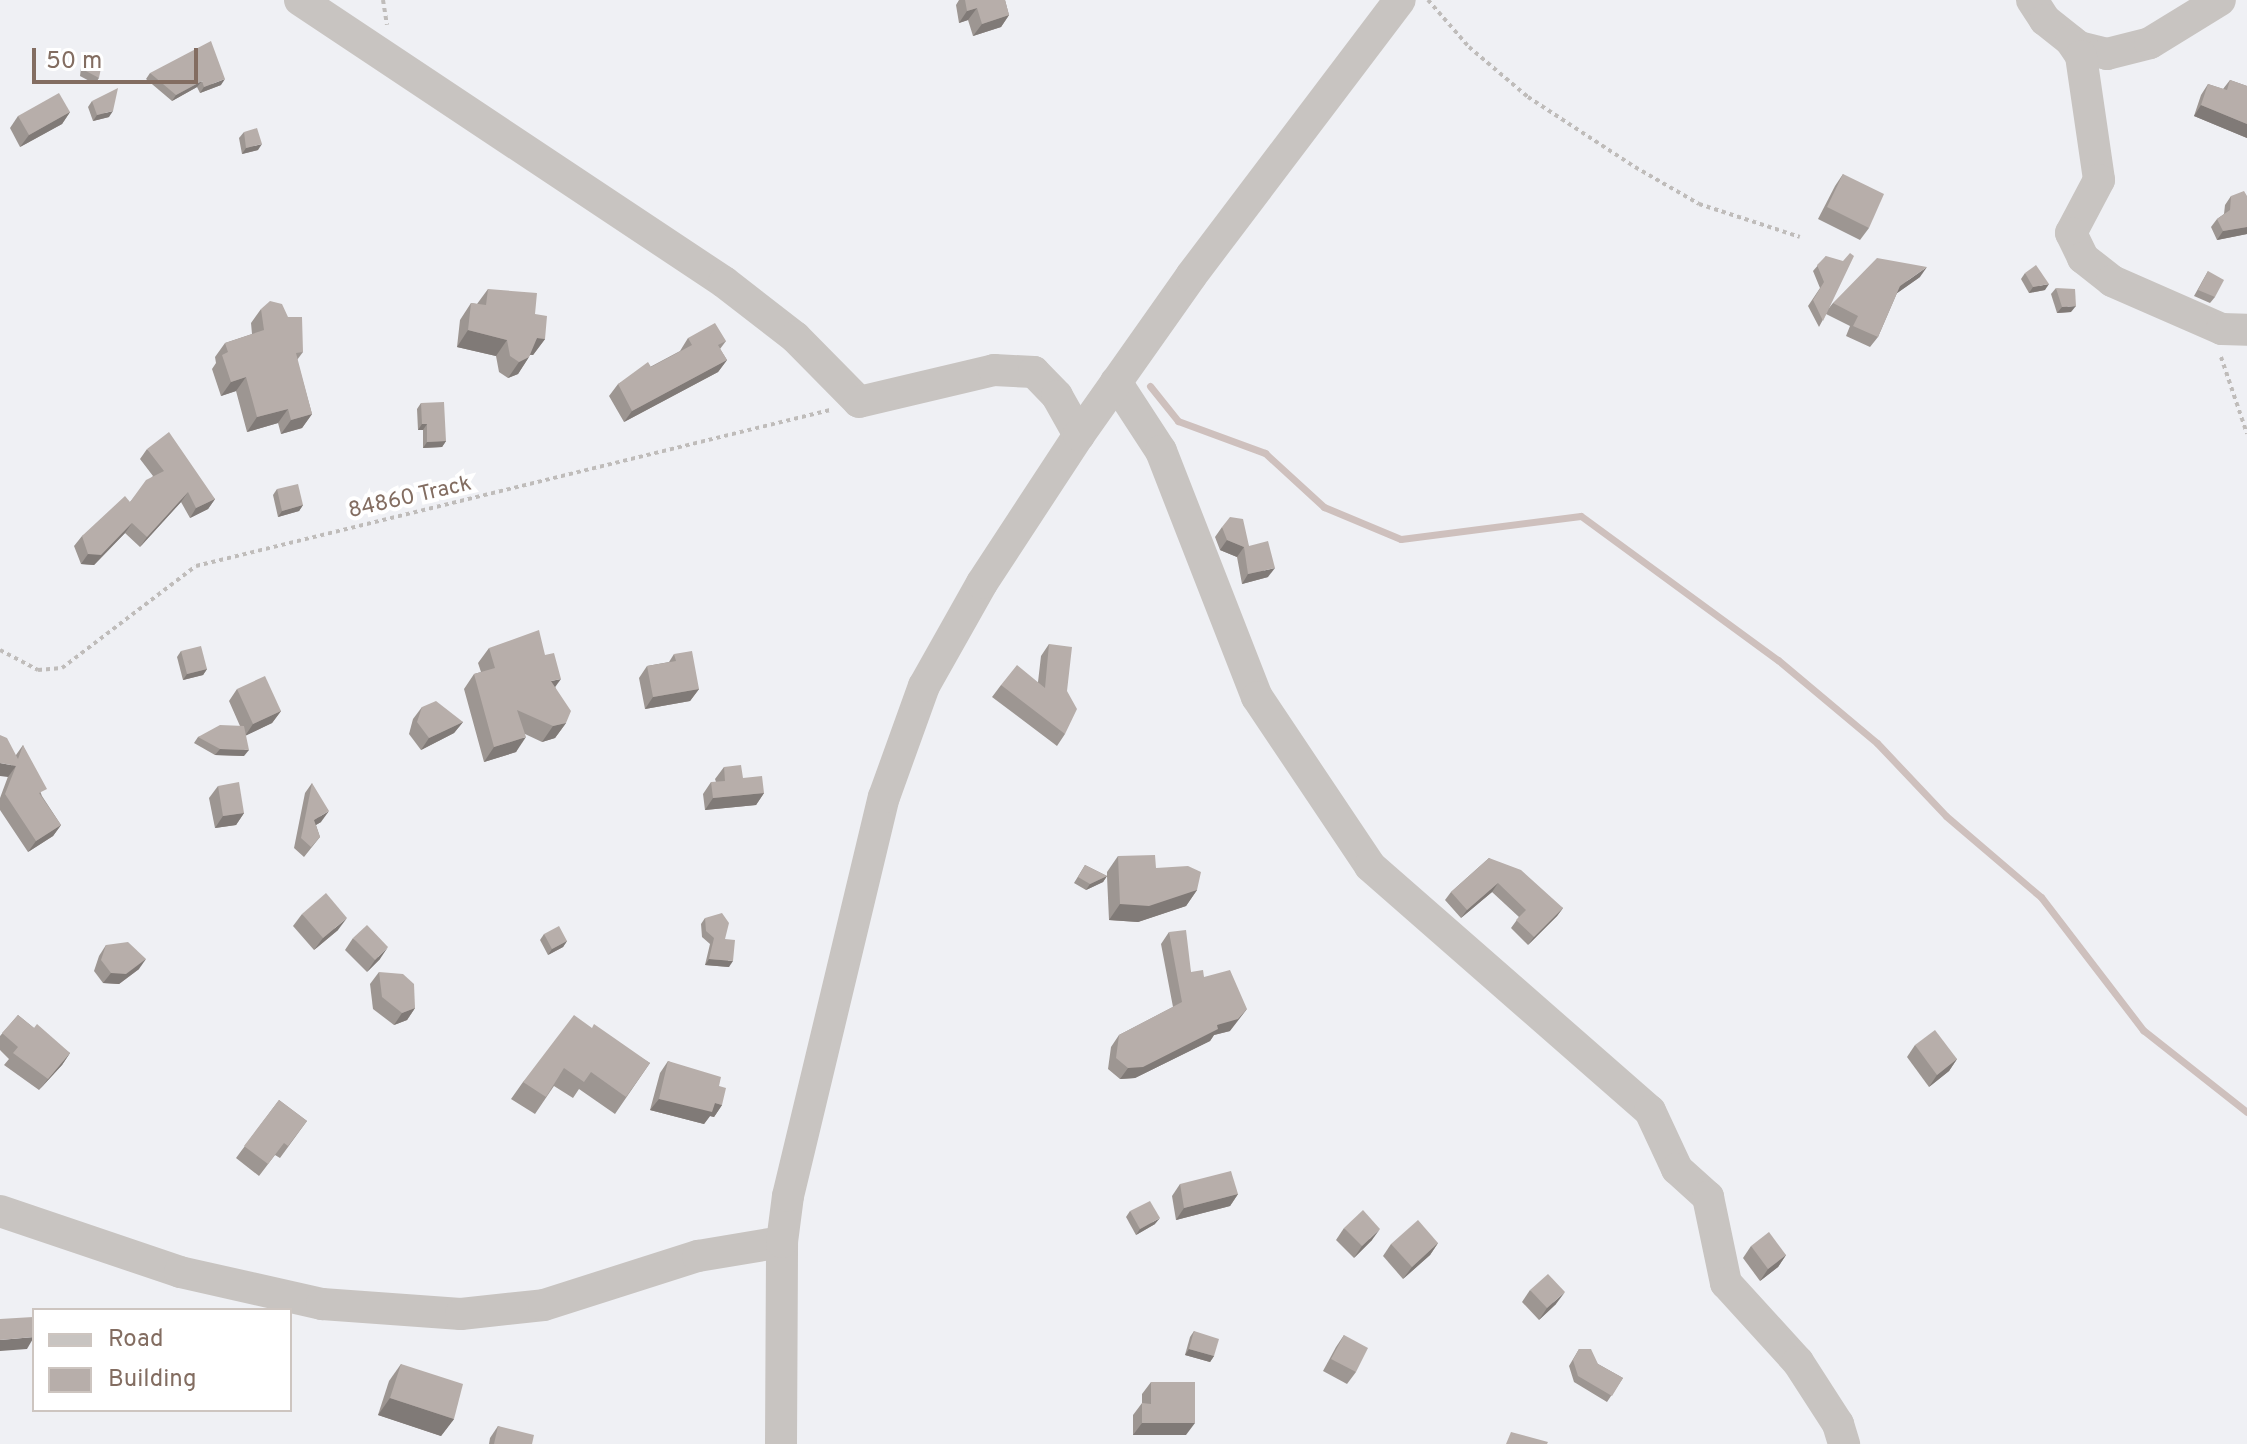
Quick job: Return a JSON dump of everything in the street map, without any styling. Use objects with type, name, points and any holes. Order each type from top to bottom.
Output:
[{"type":"street","points":[[300,0],[724,282],[795,337],[859,402],[994,370],[1034,372],[1057,396],[1079,435]]},
{"type":"street","points":[[781,1444],[782,1242],[788,1196],[884,797],[924,686],[982,583],[1079,435],[1400,0]]},
{"type":"street","points":[[2032,0],[2045,20],[2071,41],[2081,56],[2099,180],[2071,233],[2083,258],[2112,281],[2211,324],[2247,330]]},
{"type":"street","points":[[2071,41],[2107,54],[2131,51],[2220,0]]},
{"type":"street","points":[[1116,382],[1161,451],[1257,697],[1370,866],[1650,1111],[1677,1169],[1708,1197],[1726,1283],[1798,1362],[1838,1424],[1844,1444]]},
{"type":"street","points":[[0,1211],[180,1272],[322,1304],[461,1314],[544,1305],[592,1294],[698,1256],[782,1242]]},
{"type":"path","points":[[1428,0],[1469,47],[1528,97],[1635,167],[1699,204],[1800,237]]},
{"type":"path","points":[[2211,324],[2247,434]]},
{"type":"path","name":"84860 Track","points":[[0,650],[38,670],[62,668],[196,566],[287,539],[383,522],[859,402]]},
{"type":"building","points":[[965,0],[1005,0],[1009,15],[982,24],[977,8],[967,11]]},
{"type":"building","points":[[211,41],[225,79],[204,87],[202,81],[176,95],[150,73]]},
{"type":"building","points":[[87,54],[103,58],[99,78],[84,70]]},
{"type":"building","points":[[2230,80],[2247,86],[2247,124],[2201,105],[2208,84],[2227,90]]},
{"type":"building","points":[[118,88],[113,111],[97,115],[92,101]]},
{"type":"building","points":[[59,93],[70,112],[29,135],[18,116]]},
{"type":"building","points":[[257,128],[262,144],[246,148],[244,132]]},
{"type":"building","points":[[1843,174],[1884,194],[1869,228],[1827,207]]},
{"type":"building","points":[[2244,191],[2247,196],[2247,227],[2223,231],[2217,219],[2230,210],[2231,196]]},
{"type":"building","points":[[1850,253],[1854,256],[1823,321],[1813,300],[1824,282],[1817,265],[1826,256],[1843,261]]},
{"type":"building","points":[[1877,258],[1927,267],[1900,286],[1878,337],[1853,326],[1858,316],[1833,303]]},
{"type":"building","points":[[2036,265],[2049,284],[2033,287],[2025,273]]},
{"type":"building","points":[[2208,271],[2224,280],[2215,297],[2198,290]]},
{"type":"building","points":[[2056,288],[2075,289],[2076,306],[2062,307]]},
{"type":"building","points":[[488,289],[537,293],[535,314],[547,316],[545,339],[537,338],[529,357],[519,362],[510,356],[507,340],[468,330],[471,303],[486,305]]},
{"type":"building","points":[[270,301],[282,304],[288,317],[302,317],[303,352],[296,353],[312,414],[291,420],[288,409],[257,417],[246,377],[231,382],[222,355],[228,352],[225,343],[264,330],[261,309]]},
{"type":"building","points":[[715,323],[726,341],[718,345],[727,360],[632,411],[618,384],[648,362],[651,367],[692,345],[688,338]]},
{"type":"building","points":[[444,402],[446,441],[427,442],[427,424],[422,424],[421,403]]},
{"type":"building","points":[[169,432],[215,499],[196,508],[188,492],[147,537],[132,523],[101,555],[88,554],[82,536],[125,496],[130,502],[146,480],[164,471],[147,449]]},
{"type":"building","points":[[298,484],[303,505],[282,511],[277,489]]},
{"type":"building","points":[[1230,517],[1243,519],[1249,546],[1268,541],[1275,568],[1248,574],[1244,547],[1227,540],[1222,527]]},
{"type":"building","points":[[539,630],[545,655],[554,653],[561,679],[551,681],[571,711],[566,723],[553,726],[517,710],[526,737],[494,747],[474,674],[495,668],[489,648]]},
{"type":"building","points":[[1049,644],[1072,647],[1067,691],[1077,709],[1065,734],[1001,685],[1017,665],[1045,688]]},
{"type":"building","points":[[201,646],[207,669],[187,674],[181,651]]},
{"type":"building","points":[[692,651],[699,689],[653,697],[647,666],[676,661],[674,654]]},
{"type":"building","points":[[265,676],[281,711],[253,724],[237,689]]},
{"type":"building","points":[[436,701],[463,722],[429,738],[417,722],[422,707]]},
{"type":"building","points":[[220,725],[244,726],[249,750],[220,749],[198,737]]},
{"type":"building","points":[[0,735],[7,738],[18,759],[23,745],[47,789],[39,793],[61,825],[36,841],[5,794],[16,766],[0,763]]},
{"type":"building","points":[[741,765],[743,778],[762,776],[764,793],[713,798],[711,782],[725,781],[724,767]]},
{"type":"building","points":[[239,782],[244,813],[223,816],[218,786]]},
{"type":"building","points":[[312,783],[329,811],[314,820],[320,837],[311,847],[301,838]]},
{"type":"building","points":[[1155,855],[1156,868],[1188,866],[1201,872],[1197,890],[1149,906],[1120,904],[1118,856]]},
{"type":"building","points":[[1489,858],[1521,870],[1563,908],[1534,937],[1516,920],[1526,910],[1498,883],[1467,910],[1451,892]]},
{"type":"building","points":[[1085,865],[1107,876],[1090,884],[1078,877]]},
{"type":"building","points":[[326,893],[347,918],[323,938],[302,914]]},
{"type":"building","points":[[722,913],[729,923],[725,939],[735,940],[733,961],[709,959],[714,938],[706,931],[705,918]]},
{"type":"building","points":[[367,925],[388,947],[375,960],[353,938]]},
{"type":"building","points":[[559,926],[567,941],[552,949],[544,934]]},
{"type":"building","points":[[1186,930],[1191,972],[1203,970],[1204,977],[1230,970],[1247,1009],[1238,1019],[1217,1025],[1218,1029],[1143,1067],[1128,1068],[1116,1058],[1119,1035],[1182,1002],[1169,932]]},
{"type":"building","points":[[128,942],[146,959],[126,974],[111,973],[101,960],[106,945]]},
{"type":"building","points":[[379,972],[403,974],[414,984],[415,1008],[402,1013],[382,997]]},
{"type":"building","points":[[18,1015],[34,1028],[37,1024],[70,1053],[48,1079],[13,1053],[18,1047],[2,1033]]},
{"type":"building","points":[[574,1015],[592,1028],[594,1024],[650,1063],[626,1097],[591,1072],[584,1082],[564,1068],[546,1097],[523,1082]]},
{"type":"building","points":[[1935,1030],[1957,1059],[1937,1075],[1915,1045]]},
{"type":"building","points":[[668,1061],[721,1077],[719,1086],[726,1088],[722,1105],[715,1103],[712,1112],[659,1099]]},
{"type":"building","points":[[279,1100],[307,1121],[288,1146],[284,1143],[268,1164],[244,1146]]},
{"type":"building","points":[[1231,1171],[1238,1194],[1184,1208],[1180,1184]]},
{"type":"building","points":[[1150,1201],[1160,1218],[1140,1229],[1130,1211]]},
{"type":"building","points":[[1363,1210],[1380,1229],[1362,1246],[1344,1228]]},
{"type":"building","points":[[1418,1220],[1438,1243],[1412,1267],[1391,1244]]},
{"type":"building","points":[[1769,1232],[1786,1255],[1768,1269],[1751,1246]]},
{"type":"building","points":[[1548,1274],[1565,1292],[1547,1308],[1530,1290]]},
{"type":"building","points":[[32,1317],[32,1337],[0,1340],[0,1319]]},
{"type":"building","points":[[1194,1331],[1219,1339],[1214,1356],[1189,1349]]},
{"type":"building","points":[[1344,1335],[1368,1348],[1356,1372],[1331,1359]]},
{"type":"building","points":[[1579,1349],[1591,1349],[1598,1364],[1623,1378],[1612,1396],[1578,1376],[1573,1360]]},
{"type":"building","points":[[401,1364],[463,1384],[454,1419],[390,1398]]},
{"type":"building","points":[[1151,1382],[1195,1382],[1195,1423],[1142,1423],[1142,1403],[1151,1404]]},
{"type":"building","points":[[498,1426],[534,1435],[532,1444],[494,1444]]},
{"type":"building","points":[[1511,1432],[1548,1442],[1506,1444]]},
{"type":"waterway","points":[[1150,386],[1178,421],[1265,453],[1324,507],[1401,539],[1581,516],[1778,660],[1877,743],[1946,816],[2041,897],[2143,1030],[2247,1112]]}]
